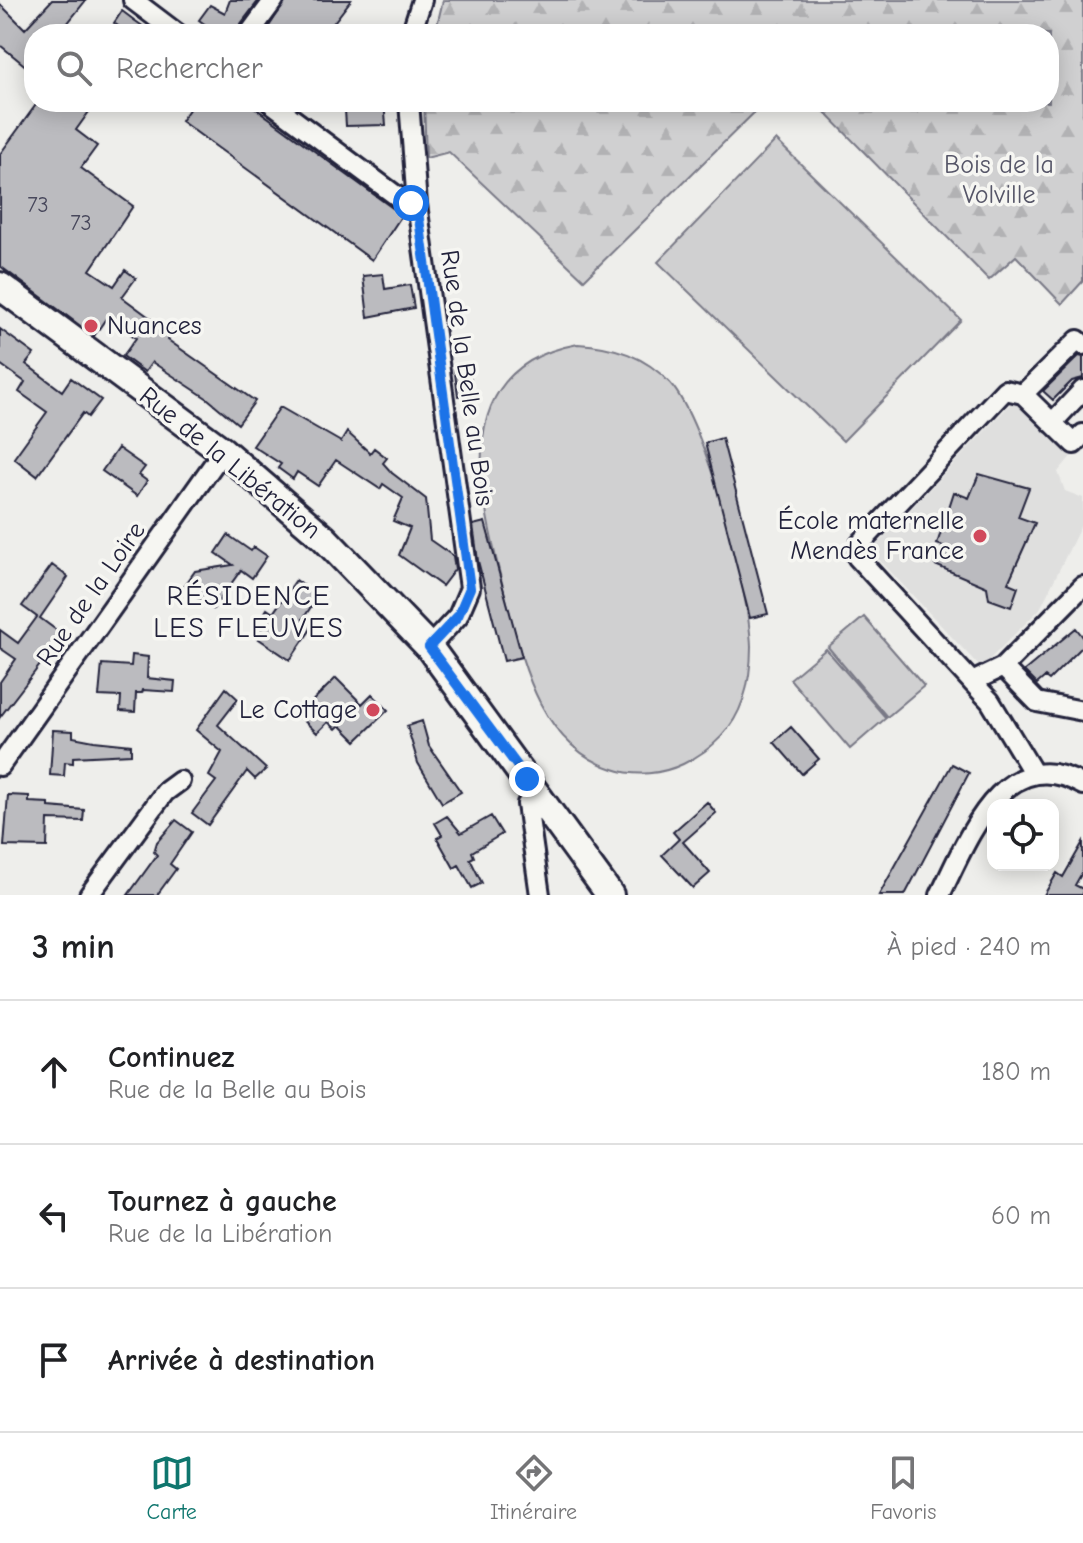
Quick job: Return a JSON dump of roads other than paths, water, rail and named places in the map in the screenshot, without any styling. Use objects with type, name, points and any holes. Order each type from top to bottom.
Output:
[{"type":"main road","name":"Rue de la Libération","points":[[0,286],[223,451],[324,538],[429,647],[610,895]]},
{"type":"street","points":[[133,0],[165,24]]},
{"type":"street","points":[[256,24],[274,0]]},
{"type":"street","points":[[414,24],[422,0]]},
{"type":"street","points":[[283,112],[398,197],[417,204]]},
{"type":"street","name":"Rue de la Belle au Bois","points":[[410,112],[417,204],[470,588],[458,616],[429,647]]},
{"type":"street","points":[[1034,774],[990,701],[857,557],[860,544],[1014,392],[1078,340],[1083,345]]},
{"type":"street","points":[[1052,423],[1083,390]]},
{"type":"street","points":[[1014,392],[1074,444],[1083,434]]},
{"type":"street","name":"Rue de la Loire","points":[[0,766],[223,451]]},
{"type":"street","points":[[972,682],[1003,667],[1083,586]]},
{"type":"street","points":[[1003,667],[1037,702],[1065,710],[1083,711]]},
{"type":"street","points":[[940,895],[975,825],[1001,790],[1034,774],[1071,778],[1083,785]]},
{"type":"street","points":[[89,895],[165,792],[180,781]]},
{"type":"street","points":[[537,794],[527,804],[540,895]]},
{"type":"place","name":"Nuances","points":[[91,326]]},
{"type":"place","name":"École maternelle Mendès France","points":[[980,536]]},
{"type":"place","name":"Le Cottage","points":[[373,710]]},
{"type":"district","name":"RÉSIDENCE LES FLEUVES","points":[[249,612]]},
{"type":"park label","name":"Bois de la Volville","points":[[999,180]]}]
